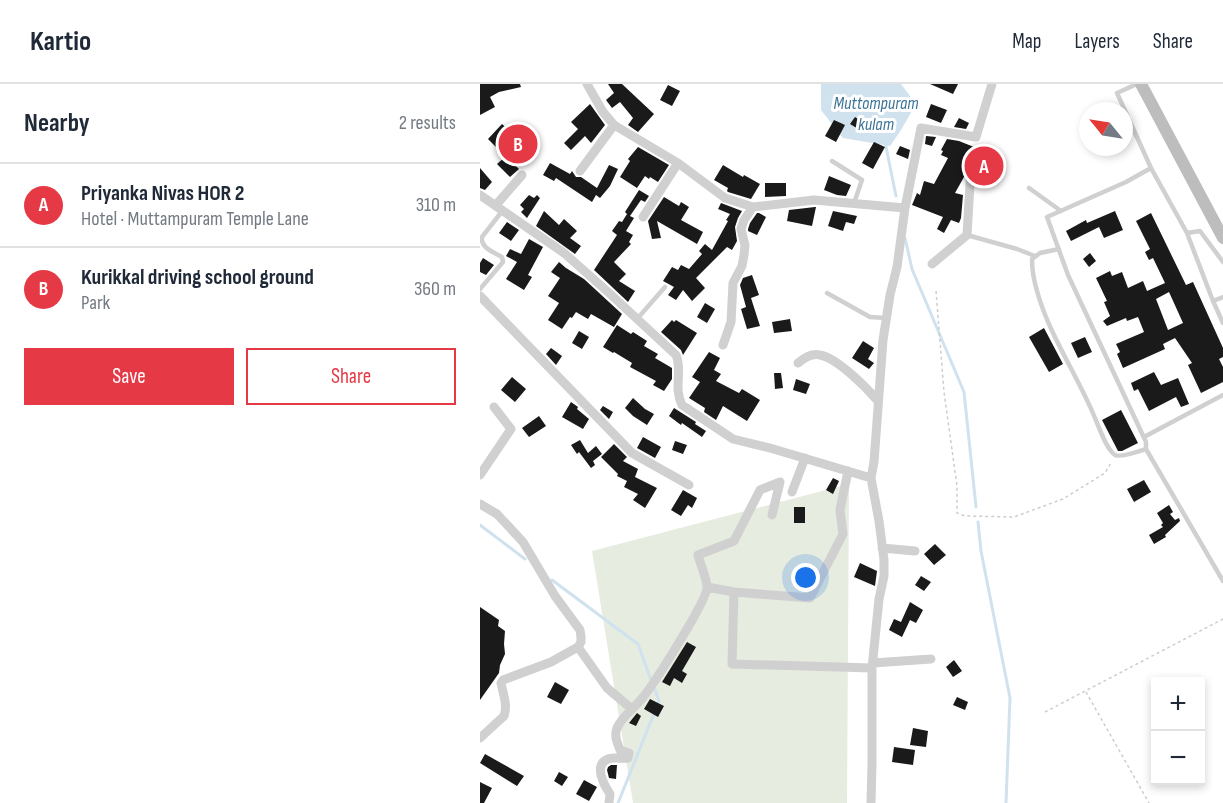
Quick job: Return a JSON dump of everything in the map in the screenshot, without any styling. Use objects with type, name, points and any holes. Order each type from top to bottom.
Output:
[{"type":"main road","points":[[1139,84],[1223,238]]},
{"type":"street","points":[[587,84],[603,112],[614,125],[678,163],[725,198],[753,207],[814,200],[905,208]]},
{"type":"street","points":[[871,803],[872,666],[879,599],[884,576],[871,478],[880,362],[886,318],[921,128],[976,137],[992,84]]},
{"type":"street","points":[[580,171],[614,125]]},
{"type":"street","points":[[643,217],[678,163]]},
{"type":"street","points":[[932,264],[967,235],[971,168]]},
{"type":"street","points":[[500,208],[522,175]]},
{"type":"street","points":[[480,195],[564,254],[676,355],[679,361],[677,390],[682,405],[733,439],[871,478]]},
{"type":"street","points":[[723,345],[731,322],[733,283],[742,266],[744,255],[745,244],[741,229],[753,207]]},
{"type":"street","points":[[480,296],[632,453],[689,485]]},
{"type":"street","points":[[798,363],[804,358],[820,354],[842,368],[878,400]]},
{"type":"street","points":[[480,475],[511,429],[494,406]]},
{"type":"street","points":[[792,492],[805,458]]},
{"type":"street","points":[[707,587],[734,592],[810,598],[843,534],[840,510],[848,471]]},
{"type":"street","points":[[609,803],[610,794],[600,773],[603,765],[609,759],[628,758],[630,753],[621,750],[615,739],[617,729],[657,677],[705,595],[707,587],[698,555],[734,541],[760,490],[780,482],[772,515]]},
{"type":"street","points":[[480,504],[497,514],[523,542],[555,596],[580,630],[581,642],[578,647],[551,662],[503,680],[501,683],[505,713],[480,738]]},
{"type":"street","points":[[882,548],[915,551]]},
{"type":"street","points":[[734,592],[732,664],[872,666],[931,659]]},
{"type":"street","points":[[578,647],[607,688],[633,709]]},
{"type":"lane","points":[[1139,84],[1117,93],[1151,168],[1187,233],[1223,323]]},
{"type":"lane","points":[[832,161],[862,180],[854,203]]},
{"type":"lane","points":[[1151,168],[1126,182],[1047,217],[1068,275],[1144,437],[1146,449],[1223,581]]},
{"type":"lane","points":[[1029,188],[1060,211]]},
{"type":"lane","points":[[480,289],[503,261],[502,257],[483,245],[481,240],[500,208]]},
{"type":"lane","points":[[1187,233],[1200,231],[1223,262]]},
{"type":"lane","points":[[967,235],[1035,256]]},
{"type":"lane","points":[[1059,249],[1040,253],[1032,259],[1037,292],[1046,316],[1105,442],[1115,455],[1119,456],[1146,449]]},
{"type":"lane","points":[[637,319],[665,287]]},
{"type":"lane","points":[[827,292],[870,318],[886,318]]},
{"type":"lane","points":[[1213,301],[1223,297]]},
{"type":"lane","points":[[1144,437],[1223,395]]},
{"type":"path","points":[[936,291],[944,392],[957,486],[957,513],[965,516],[1014,517],[1063,498],[1105,473],[1115,455]]},
{"type":"path","points":[[1045,712],[1223,619]]},
{"type":"path","points":[[1085,691],[1149,803]]},
{"type":"shaded area","points":[[524,127],[534,142],[531,150],[523,156],[517,166],[500,147]]},
{"type":"shaded area","points":[[849,484],[847,803],[633,803],[592,551]]},
{"type":"water","name":"Muttompuram kulam","points":[[821,84],[901,84],[916,104],[890,146],[843,138],[821,110]]},
{"type":"building","points":[[480,84],[520,84],[521,87],[499,92],[490,97],[495,107],[480,115]]},
{"type":"building","points":[[608,84],[622,84],[654,114],[638,132],[628,125],[633,118],[620,102],[612,108],[606,100],[614,93]]},
{"type":"building","points":[[930,84],[958,84],[953,94]]},
{"type":"building","points":[[668,85],[680,91],[672,106],[660,100]]},
{"type":"building","points":[[590,104],[605,125],[591,143],[585,136],[571,150],[564,143],[578,129],[571,122]]},
{"type":"building","points":[[931,104],[947,110],[941,123],[926,117]]},
{"type":"building","points":[[855,117],[864,123],[860,130],[850,124]]},
{"type":"building","points":[[959,118],[969,123],[966,129],[954,127]]},
{"type":"building","points":[[834,120],[845,125],[836,142],[825,136]]},
{"type":"building","points":[[502,124],[513,134],[498,149],[488,139]]},
{"type":"building","points":[[926,136],[936,137],[932,146],[925,144]]},
{"type":"building","points":[[947,139],[974,147],[965,165],[964,177],[955,193],[963,195],[961,218],[959,223],[951,220],[944,233],[937,229],[943,217],[912,205],[917,193],[920,195],[924,181],[934,184],[948,158],[941,155]]},
{"type":"building","points":[[874,142],[885,147],[873,169],[862,163]]},
{"type":"building","points":[[900,146],[910,150],[908,159],[896,154]]},
{"type":"building","points":[[638,147],[669,165],[658,182],[645,176],[637,188],[620,177],[630,161],[628,159]]},
{"type":"building","points":[[506,156],[519,169],[510,177],[497,164]]},
{"type":"building","points":[[550,163],[570,174],[572,171],[576,177],[581,177],[597,188],[609,165],[618,169],[610,186],[600,198],[596,195],[592,202],[556,178],[554,181],[543,175]]},
{"type":"building","points":[[723,165],[760,184],[751,199],[728,192],[728,188],[714,180]]},
{"type":"building","points":[[480,168],[492,182],[485,190],[480,188]]},
{"type":"building","points":[[829,176],[851,185],[846,196],[824,190]]},
{"type":"building","points":[[765,183],[786,183],[786,196],[765,197]]},
{"type":"building","points":[[639,190],[649,196],[645,202],[641,200],[630,216],[634,218],[626,231],[633,235],[629,242],[631,244],[614,262],[626,274],[619,281],[635,291],[628,302],[594,270],[617,235],[612,231],[619,221],[622,222],[627,214],[625,212]]},
{"type":"building","points":[[529,195],[534,198],[537,195],[540,198],[527,218],[521,212],[524,209],[520,205]]},
{"type":"building","points":[[664,197],[679,206],[681,202],[689,207],[681,220],[703,232],[697,244],[657,221],[661,238],[652,239],[648,221]]},
{"type":"building","points":[[721,203],[742,211],[735,227],[737,241],[732,250],[727,247],[696,278],[705,288],[692,301],[683,290],[676,300],[668,295],[674,287],[663,281],[672,267],[678,270],[681,265],[689,269],[702,254],[699,251],[705,244],[712,250],[730,214],[718,209]]},
{"type":"building","points":[[816,207],[812,226],[787,221],[789,210]]},
{"type":"building","points":[[544,211],[559,225],[564,219],[577,231],[570,238],[581,246],[575,254],[536,226]]},
{"type":"building","points":[[833,211],[857,216],[854,224],[846,222],[843,231],[828,226]]},
{"type":"building","points":[[1115,211],[1123,230],[1104,238],[1099,227],[1071,241],[1066,231],[1086,220],[1087,223]]},
{"type":"building","points":[[757,213],[766,217],[757,235],[748,229]]},
{"type":"building","points":[[1151,213],[1186,285],[1193,282],[1223,348],[1223,357],[1219,359],[1223,367],[1223,382],[1201,393],[1188,365],[1192,363],[1175,338],[1163,344],[1165,349],[1123,368],[1117,354],[1120,352],[1116,344],[1144,332],[1138,317],[1127,321],[1126,318],[1107,326],[1103,321],[1110,316],[1104,302],[1107,301],[1096,278],[1110,271],[1112,276],[1122,272],[1128,288],[1143,281],[1147,291],[1165,283],[1153,258],[1149,260],[1145,252],[1150,249],[1136,221]],"holes":[[[1169,292],[1183,323],[1168,330],[1156,299]]]},
{"type":"building","points":[[507,222],[519,230],[511,241],[499,233]]},
{"type":"building","points":[[529,239],[543,247],[528,275],[532,277],[524,290],[506,279],[517,262],[506,256],[510,249],[521,254]]},
{"type":"building","points":[[1090,253],[1096,261],[1089,267],[1083,259]]},
{"type":"building","points":[[483,258],[494,265],[486,275],[480,272],[480,263]]},
{"type":"building","points":[[559,262],[584,279],[622,314],[614,327],[591,314],[588,319],[576,312],[562,329],[548,320],[559,303],[548,296],[560,278],[551,272]]},
{"type":"building","points":[[752,275],[759,295],[751,298],[760,326],[747,329],[741,309],[746,307],[740,285],[743,278]]},
{"type":"building","points":[[705,303],[715,309],[707,323],[697,317]]},
{"type":"building","points":[[790,319],[792,331],[774,333],[772,322]]},
{"type":"building","points":[[672,320],[674,322],[676,320],[697,333],[683,355],[681,350],[661,332]]},
{"type":"building","points":[[617,325],[647,341],[644,346],[658,354],[655,358],[672,368],[672,379],[664,391],[653,385],[656,381],[630,367],[632,363],[603,347]]},
{"type":"building","points":[[1044,328],[1063,364],[1049,372],[1029,337]]},
{"type":"building","points":[[579,331],[589,337],[582,349],[572,343]]},
{"type":"building","points":[[1085,337],[1092,352],[1078,358],[1071,343]]},
{"type":"building","points":[[863,341],[874,348],[868,359],[874,363],[869,369],[852,358]]},
{"type":"building","points":[[551,348],[562,356],[556,365],[546,354]]},
{"type":"building","points":[[709,352],[720,358],[714,370],[721,374],[716,381],[739,393],[742,389],[760,400],[747,421],[723,406],[716,420],[704,412],[705,408],[689,398],[700,382],[692,377]]},
{"type":"building","points":[[1154,372],[1161,385],[1178,378],[1189,404],[1181,407],[1176,397],[1149,411],[1138,389],[1134,391],[1131,383]]},
{"type":"building","points":[[774,373],[781,373],[783,388],[775,389]]},
{"type":"building","points":[[512,377],[526,389],[515,402],[501,390]]},
{"type":"building","points":[[796,379],[810,384],[806,394],[793,390]]},
{"type":"building","points":[[633,398],[654,414],[647,425],[625,408]]},
{"type":"building","points":[[571,402],[589,419],[583,429],[562,417]]},
{"type":"building","points":[[603,406],[613,412],[609,419],[600,410]]},
{"type":"building","points":[[674,408],[706,431],[702,437],[669,416]]},
{"type":"building","points":[[1121,410],[1138,443],[1118,451],[1102,420]]},
{"type":"building","points":[[539,416],[546,426],[529,437],[522,428]]},
{"type":"building","points":[[643,437],[661,447],[655,458],[637,448]]},
{"type":"building","points":[[580,440],[588,453],[596,446],[602,454],[593,461],[595,465],[591,468],[571,445]]},
{"type":"building","points":[[675,441],[687,445],[683,454],[672,450]]},
{"type":"building","points":[[614,444],[627,457],[623,461],[638,469],[635,477],[657,488],[645,508],[633,500],[638,494],[624,487],[627,481],[617,476],[618,474],[601,457]]},
{"type":"building","points":[[833,478],[839,481],[833,494],[826,490]]},
{"type":"building","points":[[1144,480],[1151,492],[1134,502],[1127,489]]},
{"type":"building","points":[[683,490],[697,498],[692,508],[688,505],[681,516],[671,510]]},
{"type":"building","points":[[1169,505],[1173,512],[1170,514],[1175,520],[1179,518],[1180,521],[1165,535],[1166,537],[1154,544],[1149,535],[1163,527],[1157,513]]},
{"type":"building","points":[[794,507],[805,507],[805,523],[794,523]]},
{"type":"building","points":[[935,544],[946,555],[934,565],[924,554]]},
{"type":"building","points":[[860,563],[877,571],[875,586],[854,577]]},
{"type":"building","points":[[921,576],[931,582],[924,591],[915,585]]},
{"type":"building","points":[[910,602],[923,610],[916,623],[910,620],[902,637],[889,630],[894,619],[901,622]]},
{"type":"building","points":[[480,607],[499,620],[498,626],[505,631],[505,654],[499,673],[480,700]]},
{"type":"building","points":[[687,642],[696,647],[682,671],[687,674],[682,683],[674,678],[670,686],[662,682]]},
{"type":"building","points":[[954,660],[962,671],[953,677],[946,667]]},
{"type":"building","points":[[555,682],[569,690],[561,704],[547,697]]},
{"type":"building","points":[[957,697],[968,702],[965,710],[953,705]]},
{"type":"building","points":[[650,699],[664,706],[658,717],[644,709]]},
{"type":"building","points":[[637,713],[641,716],[636,726],[629,723]]},
{"type":"building","points":[[913,728],[928,731],[926,747],[910,745]]},
{"type":"building","points":[[894,747],[915,750],[913,765],[892,762]]},
{"type":"building","points":[[485,754],[524,776],[517,786],[480,763]]},
{"type":"building","points":[[611,765],[617,765],[616,779],[609,778],[607,770]]},
{"type":"building","points":[[559,772],[568,777],[562,786],[554,781]]},
{"type":"building","points":[[584,780],[597,787],[589,801],[576,794]]},
{"type":"building","points":[[480,782],[492,788],[484,803],[480,803]]},
{"type":"waterway","points":[[885,142],[896,196]]},
{"type":"waterway","points":[[905,238],[912,269],[964,392],[976,507]]},
{"type":"waterway","points":[[978,522],[981,551],[1010,698],[1006,803]]},
{"type":"waterway","points":[[480,525],[525,559]]},
{"type":"waterway","points":[[552,580],[638,644],[651,680]]},
{"type":"waterway","points":[[654,686],[659,701],[657,705]]},
{"type":"waterway","points":[[618,803],[655,711]]},
{"type":"place","name":"Kurikkal driving school ground","points":[[518,144]]},
{"type":"place","name":"Priyanka Nivas HOR 2","points":[[984,166]]}]
